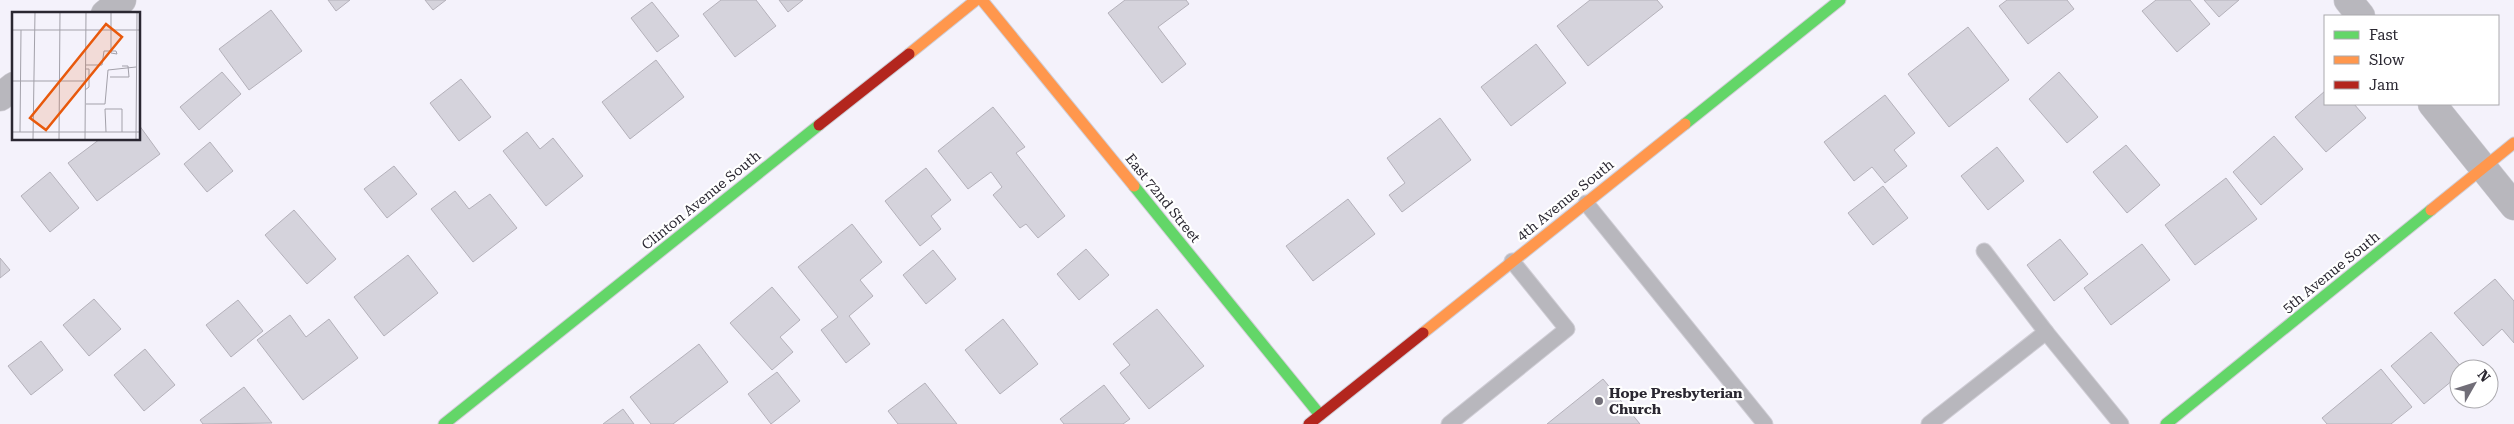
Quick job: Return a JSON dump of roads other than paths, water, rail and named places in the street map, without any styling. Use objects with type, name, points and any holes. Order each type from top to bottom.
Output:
[{"type":"street","points":[[107,12],[122,0]]},
{"type":"street","name":"Clinton Avenue South","points":[[444,424],[976,0]]},
{"type":"street","name":"East 72nd Street","points":[[982,0],[1320,415]]},
{"type":"street","name":"4th Avenue South","points":[[1309,424],[1840,0]]},
{"type":"street","points":[[2348,0],[2360,15]]},
{"type":"street","points":[[0,97],[12,88]]},
{"type":"street","points":[[2433,105],[2514,206]]},
{"type":"street","name":"5th Avenue South","points":[[2166,424],[2514,143]]},
{"type":"lane","points":[[1586,203],[1765,424]]},
{"type":"lane","points":[[1984,252],[2121,424]]},
{"type":"lane","points":[[1449,424],[1567,329],[1512,261]]},
{"type":"lane","points":[[1929,424],[2046,332]]},
{"type":"place","name":"Hope Presbyterian Church","points":[[1599,401]]}]
